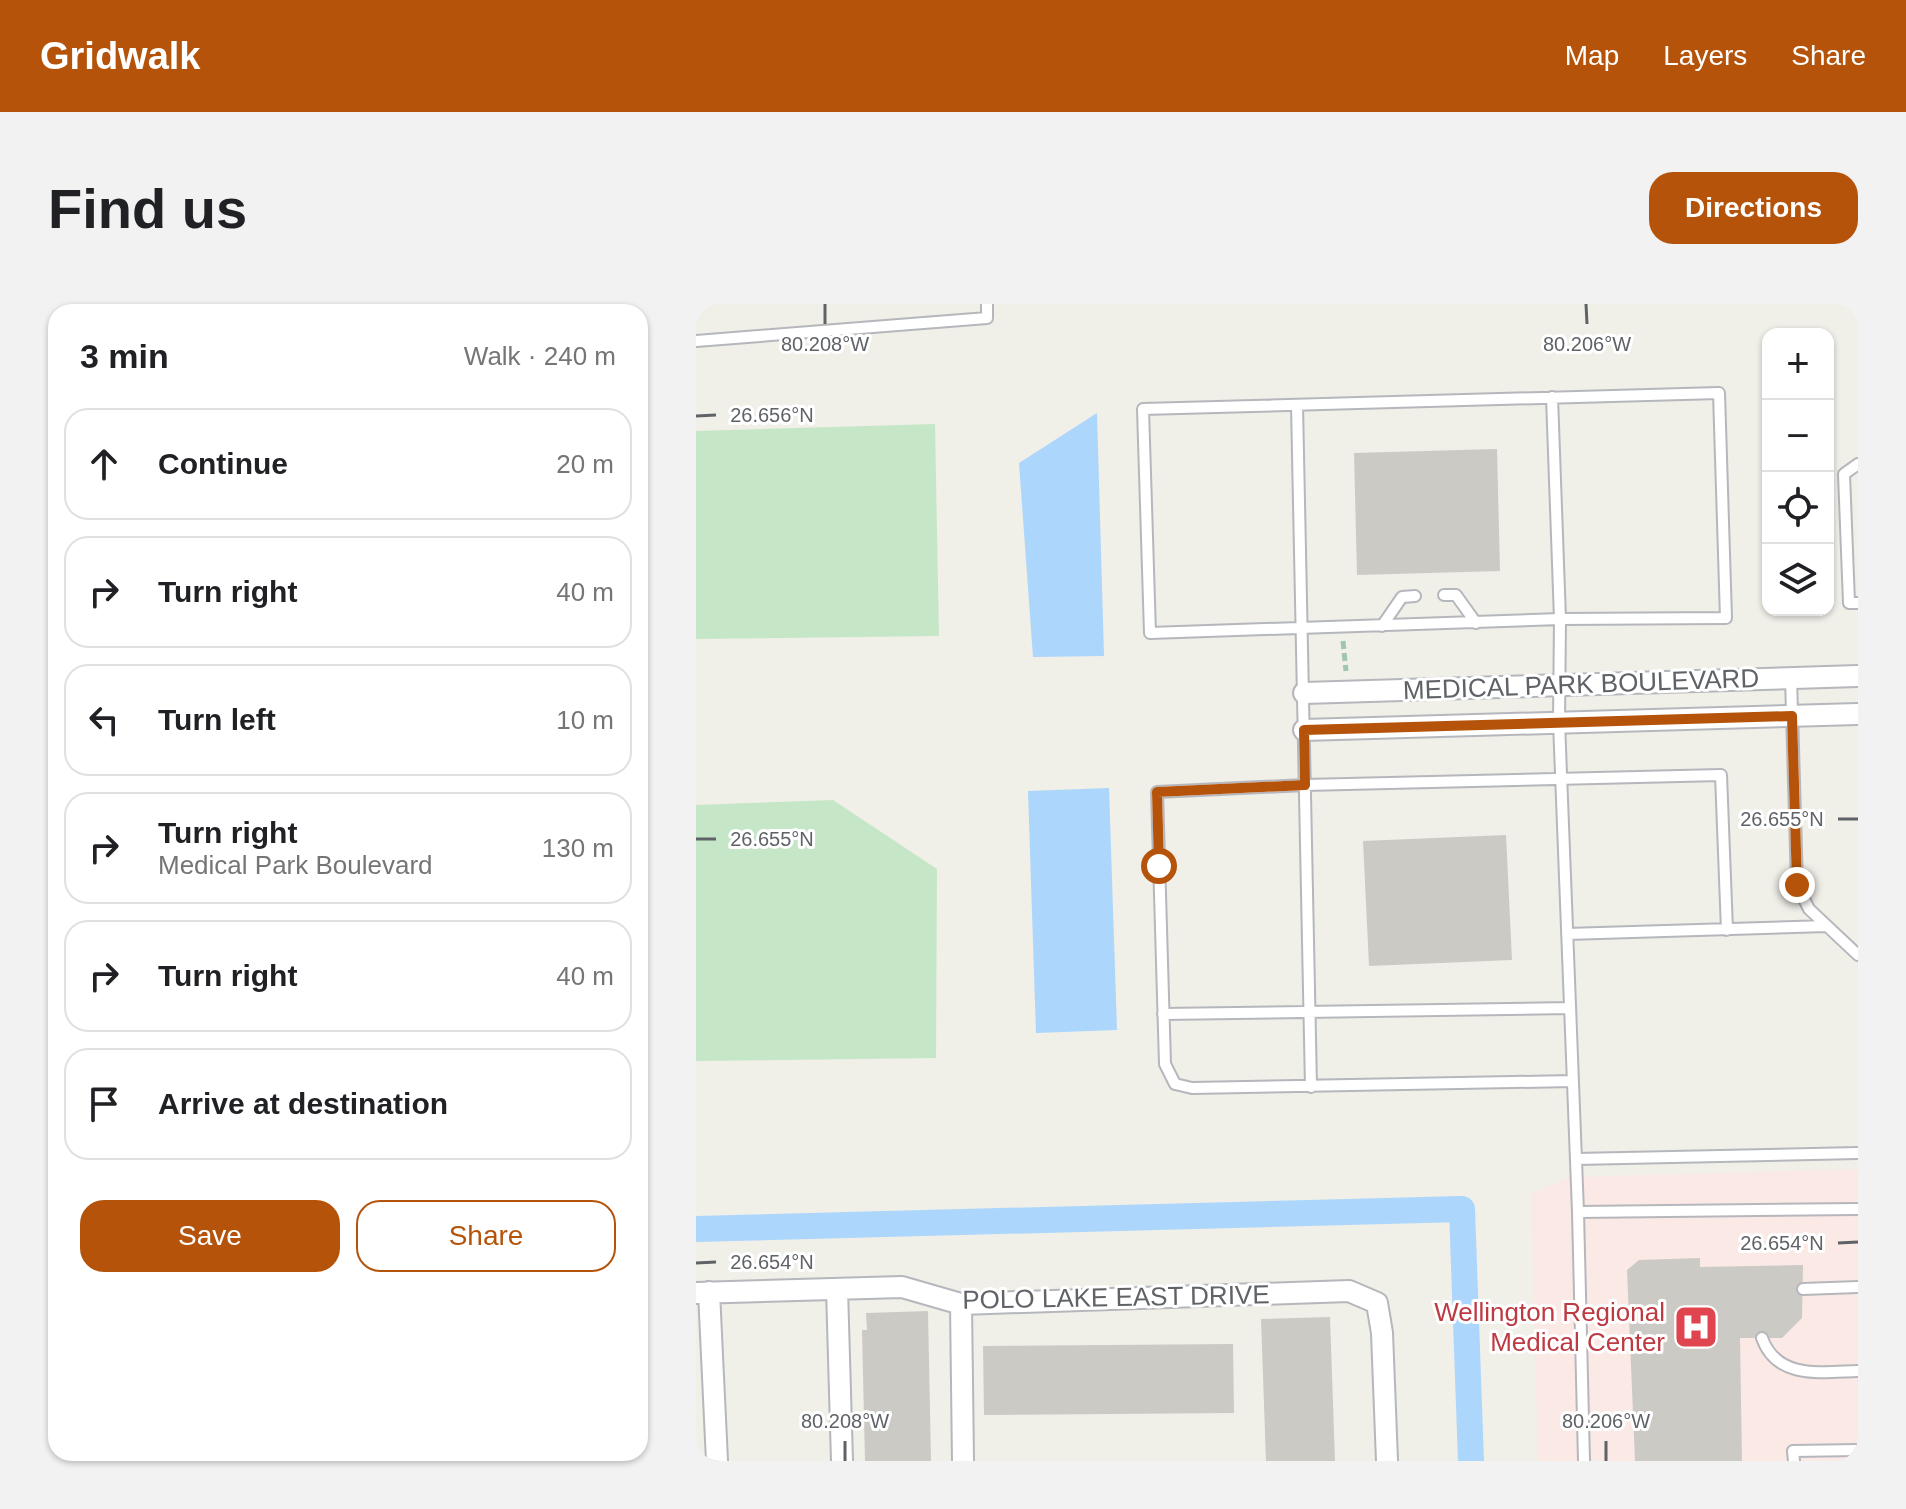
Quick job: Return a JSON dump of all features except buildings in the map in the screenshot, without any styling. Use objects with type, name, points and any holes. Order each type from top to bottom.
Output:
[{"type":"street","name":"MEDICAL PARK BOULEVARD","points":[[1304,693],[1858,676]]},
{"type":"street","name":"MEDICAL PARK BOULEVARD","points":[[1304,730],[1858,714]]},
{"type":"street","name":"POLO LAKE EAST DRIVE","points":[[702,1293],[902,1287],[961,1304],[1349,1291],[1377,1303],[1382,1333],[1387,1461]]},
{"type":"street","points":[[837,1289],[842,1461]]},
{"type":"street","points":[[702,1293],[717,1461]]},
{"type":"street","points":[[961,1304],[963,1461]]},
{"type":"lane","points":[[696,341],[987,318],[987,304]]},
{"type":"lane","points":[[1719,393],[1726,618],[1560,619],[1150,633],[1143,409],[1297,405],[1719,393]]},
{"type":"lane","points":[[1552,397],[1560,619],[1559,722],[1578,1212],[1584,1461]]},
{"type":"lane","points":[[1297,405],[1311,1087]]},
{"type":"lane","points":[[1858,464],[1844,474],[1849,603],[1858,603]]},
{"type":"lane","points":[[1444,595],[1456,595],[1476,623]]},
{"type":"lane","points":[[1382,626],[1402,597],[1415,596]]},
{"type":"lane","points":[[1791,678],[1797,885],[1809,909],[1858,955]]},
{"type":"lane","points":[[1572,1081],[1192,1088],[1175,1084],[1165,1064],[1157,792],[1305,785],[1721,775],[1727,930]]},
{"type":"lane","points":[[1567,934],[1827,926]]},
{"type":"lane","points":[[1163,1014],[1570,1008]]},
{"type":"lane","points":[[1576,1159],[1858,1153]]},
{"type":"lane","points":[[1578,1212],[1858,1209]]},
{"type":"lane","points":[[1803,1289],[1858,1287]]},
{"type":"lane","points":[[1762,1338],[1767,1353],[1778,1363],[1794,1369],[1812,1373],[1858,1371]]},
{"type":"lane","points":[[1794,1461],[1793,1451],[1858,1450]]},
{"type":"path","points":[[1343,641],[1346,672]]},
{"type":"shaded area","name":"Wellington Regional Medical Center","points":[[1858,1169],[1858,1461],[1538,1461],[1531,1193],[1571,1177]]},
{"type":"green space","points":[[935,424],[939,636],[696,639],[696,431]]},
{"type":"green space","points":[[833,800],[937,869],[936,1058],[696,1061],[696,805]]},
{"type":"water","points":[[1097,413],[1104,656],[1033,657],[1019,463]]},
{"type":"water","points":[[1109,788],[1117,1030],[1036,1033],[1028,791]]},
{"type":"waterway","points":[[696,1229],[1462,1209],[1471,1461]]},
{"type":"place","name":"Wellington Regional Medical Center","points":[[1696,1327]]},
{"type":"route","points":[[1159,866],[1157,792],[1305,785],[1304,730],[1792,716],[1797,885]]}]
